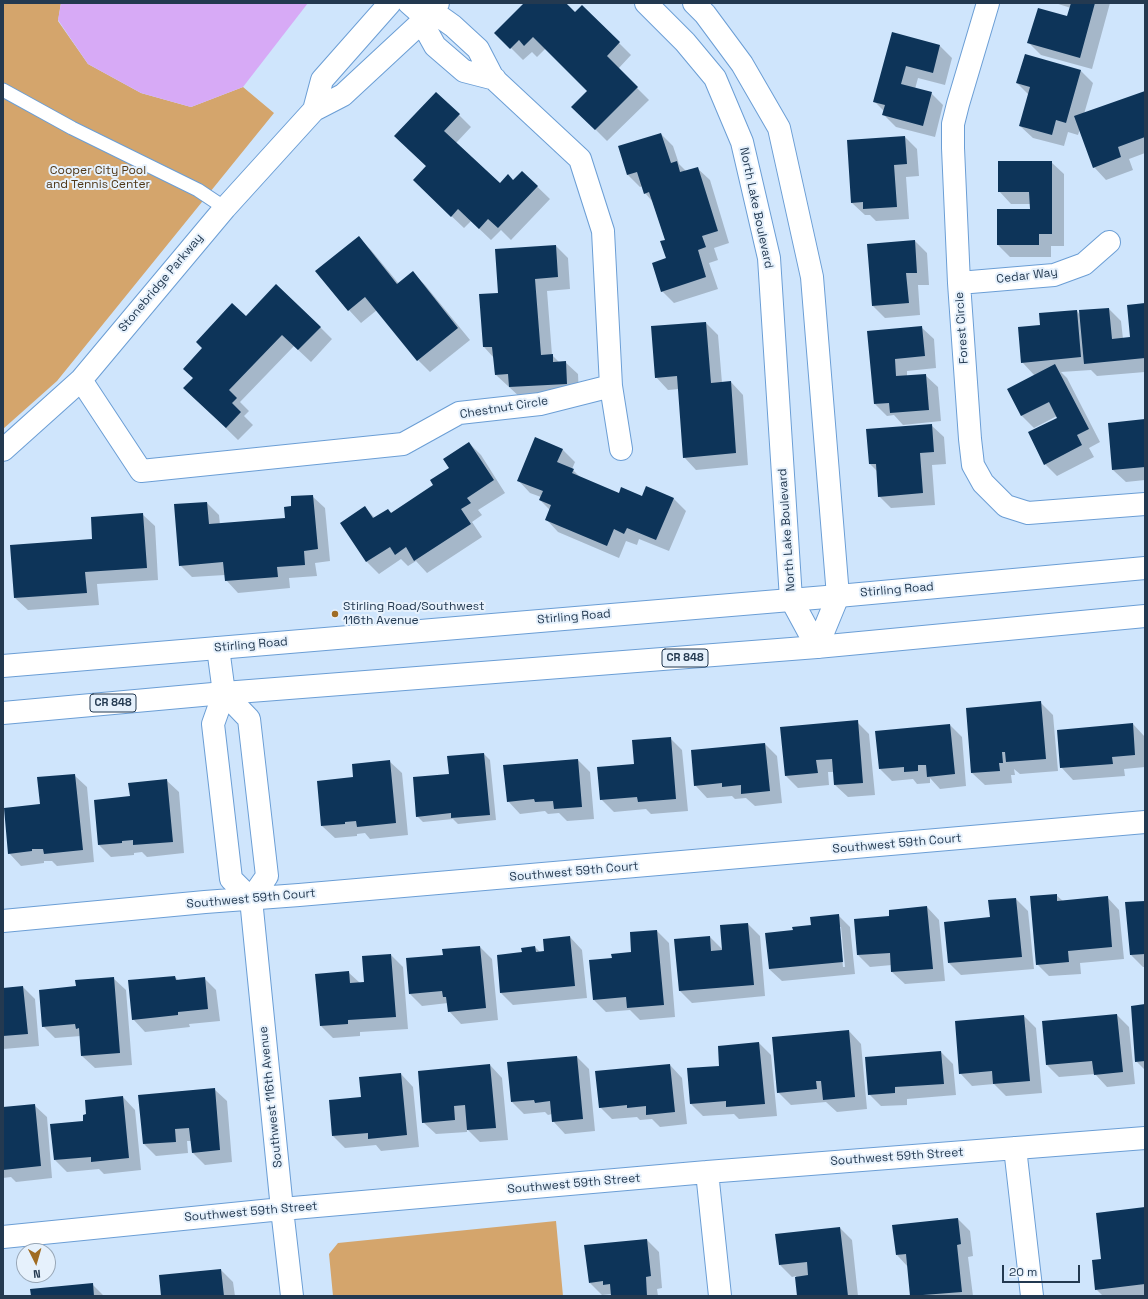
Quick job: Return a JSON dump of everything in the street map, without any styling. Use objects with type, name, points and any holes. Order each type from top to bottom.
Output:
[{"type":"street","name":"Stonebridge Parkway","points":[[314,110],[322,80],[390,3]]},
{"type":"street","points":[[409,3],[432,10],[425,28],[435,46],[464,71],[495,79],[580,159],[603,231],[612,386],[621,449]]},
{"type":"street","name":"North Lake Boulevard","points":[[646,3],[685,42],[715,78],[742,142],[769,258],[791,599],[817,647]]},
{"type":"street","points":[[694,3],[706,14],[742,64],[779,128],[812,278],[838,596],[817,647]]},
{"type":"street","name":"Forest Circle","points":[[988,3],[953,124],[959,283],[973,465],[983,483],[1006,506],[1028,513],[1145,504]]},
{"type":"street","name":"Stonebridge Parkway","points":[[3,450],[81,380],[225,208],[314,110],[344,95],[432,10]]},
{"type":"street","name":"Cedar Way","points":[[959,283],[1054,275],[1084,264],[1109,242]]},
{"type":"street","name":"Chestnut Circle","points":[[81,380],[140,471],[403,444],[459,413],[540,404],[612,386]]},
{"type":"street","name":"Stirling Road","points":[[3,666],[838,596],[1145,568]]},
{"type":"street","name":"CR 848","points":[[3,713],[817,647],[1145,616]]},
{"type":"street","points":[[218,648],[224,694],[213,724],[231,879],[251,899],[267,876],[249,719],[224,694]]},
{"type":"street","name":"Southwest 59th Court","points":[[3,921],[1145,822]]},
{"type":"street","name":"Southwest 116th Avenue","points":[[251,899],[292,1296]]},
{"type":"street","name":"Southwest 59th Street","points":[[3,1236],[282,1209],[707,1172],[1145,1138]]},
{"type":"street","points":[[1015,1148],[1032,1296]]},
{"type":"street","points":[[707,1172],[720,1296]]},
{"type":"lane","points":[[3,90],[72,128],[198,190],[225,208]]},
{"type":"green space","name":"Cooper City Pool and Tennis Center","points":[[3,3],[61,3],[58,21],[88,64],[141,93],[191,107],[243,87],[274,113],[57,381],[3,429]]},
{"type":"green space","points":[[556,1221],[563,1296],[333,1296],[329,1254],[338,1243]]},
{"type":"shaded area","points":[[61,3],[308,3],[243,87],[191,107],[141,93],[88,64],[58,20]]},
{"type":"building","points":[[524,3],[566,3],[575,12],[582,5],[620,42],[607,56],[638,87],[595,130],[571,107],[587,91],[533,37],[524,46],[519,40],[510,49],[494,33]]},
{"type":"building","points":[[1071,3],[1095,3],[1080,58],[1027,43],[1038,8],[1067,16]]},
{"type":"building","points":[[892,32],[940,45],[933,73],[906,66],[901,84],[932,92],[923,126],[882,115],[885,105],[873,102]]},
{"type":"building","points":[[1025,54],[1081,70],[1066,123],[1056,120],[1052,135],[1019,126],[1030,87],[1016,83]]},
{"type":"building","points":[[1145,91],[1145,137],[1118,147],[1121,157],[1093,168],[1074,116]]},
{"type":"building","points":[[436,92],[460,114],[444,131],[500,183],[508,174],[513,180],[522,171],[538,186],[498,228],[488,219],[479,229],[458,209],[451,217],[413,180],[426,166],[394,136]]},
{"type":"building","points":[[661,133],[671,163],[677,161],[680,172],[698,167],[718,231],[702,236],[706,247],[698,250],[706,277],[661,292],[652,263],[666,258],[660,241],[665,240],[649,192],[644,194],[637,172],[627,175],[618,146]]},
{"type":"building","points":[[905,136],[907,164],[894,165],[897,207],[863,209],[863,202],[851,203],[847,140]]},
{"type":"building","points":[[998,161],[1052,161],[1052,234],[1039,234],[1039,245],[997,245],[997,209],[1030,209],[1029,192],[998,192]]},
{"type":"building","points":[[359,236],[397,284],[413,271],[458,328],[417,361],[365,297],[348,311],[315,271]]},
{"type":"building","points":[[915,240],[917,273],[906,273],[909,303],[872,306],[867,244]]},
{"type":"building","points":[[556,245],[558,277],[535,279],[541,355],[553,354],[553,362],[566,361],[567,384],[509,387],[508,374],[495,375],[492,347],[483,347],[479,294],[498,293],[495,249]]},
{"type":"building","points":[[276,284],[321,327],[298,350],[282,335],[229,390],[237,398],[232,403],[241,412],[226,428],[183,388],[193,378],[183,369],[202,348],[196,342],[232,303],[246,316]]},
{"type":"building","points":[[1145,303],[1145,358],[1084,364],[1079,310],[1109,308],[1112,339],[1130,337],[1127,305]]},
{"type":"building","points":[[1077,310],[1081,357],[1021,363],[1018,327],[1040,325],[1039,313]]},
{"type":"building","points":[[706,322],[711,383],[731,381],[736,453],[683,458],[677,376],[655,378],[651,326]]},
{"type":"building","points":[[922,326],[925,356],[895,359],[896,376],[926,374],[929,410],[890,413],[889,403],[874,404],[867,331]]},
{"type":"building","points":[[1055,364],[1089,429],[1077,435],[1082,445],[1044,465],[1028,432],[1057,418],[1049,402],[1021,416],[1007,389]]},
{"type":"building","points":[[1145,419],[1145,467],[1112,470],[1108,423]]},
{"type":"building","points":[[932,424],[934,452],[920,453],[923,493],[878,497],[876,464],[869,464],[866,429]]},
{"type":"building","points":[[535,437],[563,449],[557,462],[574,469],[572,473],[619,493],[621,487],[642,496],[646,486],[674,498],[656,540],[627,528],[624,534],[614,529],[607,546],[545,520],[551,505],[539,500],[543,491],[517,481]]},
{"type":"building","points":[[469,442],[494,480],[467,498],[471,503],[461,509],[471,524],[414,561],[406,547],[395,555],[390,547],[366,562],[340,523],[365,506],[373,518],[388,509],[391,513],[433,485],[430,480],[449,468],[443,459]]},
{"type":"building","points":[[313,495],[318,549],[304,551],[305,565],[277,567],[278,577],[225,581],[223,562],[179,566],[174,504],[207,502],[209,524],[285,518],[284,507],[291,506],[291,496]]},
{"type":"building","points":[[143,513],[147,568],[85,572],[87,593],[14,598],[10,545],[92,539],[91,517]]},
{"type":"building","points":[[1041,701],[1046,759],[1006,762],[1005,752],[1002,752],[1003,763],[999,763],[1000,771],[971,773],[966,708]]},
{"type":"building","points":[[858,720],[863,783],[834,785],[832,759],[816,760],[818,773],[785,776],[780,727]]},
{"type":"building","points":[[1133,723],[1135,755],[1112,757],[1113,764],[1060,768],[1057,730]]},
{"type":"building","points":[[950,724],[955,774],[927,777],[926,765],[918,765],[918,771],[904,772],[904,767],[879,769],[875,731]]},
{"type":"building","points":[[671,737],[676,799],[638,802],[637,797],[600,800],[597,767],[634,764],[632,740]]},
{"type":"building","points":[[765,743],[770,791],[741,794],[741,785],[722,787],[722,783],[694,786],[691,750]]},
{"type":"building","points":[[484,753],[490,815],[451,818],[451,813],[416,817],[413,777],[449,774],[447,756]]},
{"type":"building","points":[[578,759],[582,807],[554,809],[553,801],[535,802],[534,799],[507,802],[503,765]]},
{"type":"building","points":[[390,760],[396,823],[357,827],[356,821],[345,822],[345,824],[321,826],[317,781],[353,777],[352,764]]},
{"type":"building","points":[[75,774],[83,850],[44,854],[43,849],[32,849],[32,851],[8,854],[4,808],[40,804],[37,777]]},
{"type":"building","points":[[167,779],[173,842],[133,845],[133,840],[122,841],[122,843],[98,845],[94,800],[130,796],[128,783]]},
{"type":"building","points":[[1057,894],[1057,901],[1108,896],[1112,947],[1068,951],[1069,962],[1036,965],[1030,896]]},
{"type":"building","points":[[1016,898],[1022,957],[948,963],[944,922],[990,917],[988,900]]},
{"type":"building","points":[[1145,901],[1145,954],[1130,955],[1125,902]]},
{"type":"building","points":[[927,906],[933,969],[891,972],[890,953],[857,955],[854,919],[889,916],[889,910]]},
{"type":"building","points":[[839,914],[843,962],[769,969],[765,933],[793,930],[792,927],[811,925],[810,917]]},
{"type":"building","points":[[748,923],[754,985],[679,991],[674,939],[710,936],[711,951],[722,950],[720,925]]},
{"type":"building","points":[[657,930],[664,1005],[627,1008],[626,997],[593,1000],[589,960],[612,958],[611,954],[631,952],[630,932]]},
{"type":"building","points":[[570,936],[575,986],[500,993],[497,955],[522,952],[521,948],[535,946],[536,952],[544,951],[543,939]]},
{"type":"building","points":[[480,946],[486,1008],[448,1012],[446,997],[443,997],[442,991],[409,994],[406,958],[443,955],[442,949]]},
{"type":"building","points":[[391,954],[396,1017],[348,1020],[348,1024],[320,1026],[315,974],[349,971],[350,983],[364,982],[362,956]]},
{"type":"building","points":[[175,976],[176,980],[205,977],[208,1009],[178,1012],[178,1015],[132,1020],[128,980]]},
{"type":"building","points":[[114,977],[120,1053],[81,1056],[79,1028],[76,1029],[75,1024],[42,1027],[39,990],[76,986],[75,980]]},
{"type":"building","points":[[23,986],[28,1034],[3,1036],[3,988]]},
{"type":"building","points":[[1145,1004],[1145,1061],[1135,1062],[1131,1006]]},
{"type":"building","points":[[1117,1014],[1123,1072],[1094,1075],[1092,1061],[1046,1065],[1042,1021]]},
{"type":"building","points":[[1024,1015],[1030,1081],[993,1084],[992,1071],[959,1074],[955,1021]]},
{"type":"building","points":[[849,1030],[855,1097],[823,1100],[821,1081],[816,1081],[817,1089],[777,1093],[772,1037]]},
{"type":"building","points":[[759,1042],[765,1104],[726,1107],[726,1101],[690,1104],[687,1068],[719,1066],[718,1046]]},
{"type":"building","points":[[941,1051],[944,1084],[895,1087],[895,1093],[868,1095],[865,1057]]},
{"type":"building","points":[[577,1056],[583,1119],[552,1122],[550,1101],[535,1103],[534,1100],[511,1102],[507,1062]]},
{"type":"building","points":[[490,1064],[496,1128],[467,1130],[465,1105],[454,1106],[455,1120],[422,1123],[418,1071]]},
{"type":"building","points":[[670,1064],[675,1112],[646,1115],[646,1106],[627,1108],[627,1105],[599,1108],[595,1071]]},
{"type":"building","points":[[401,1073],[407,1135],[368,1139],[368,1133],[332,1136],[329,1100],[361,1097],[359,1077]]},
{"type":"building","points":[[215,1088],[220,1150],[192,1153],[189,1128],[175,1129],[176,1142],[143,1144],[138,1095]]},
{"type":"building","points":[[123,1096],[129,1158],[91,1162],[91,1157],[54,1160],[50,1124],[83,1121],[83,1115],[86,1114],[85,1100]]},
{"type":"building","points":[[35,1104],[41,1166],[3,1170],[3,1107]]},
{"type":"building","points":[[1145,1207],[1145,1284],[1095,1290],[1092,1260],[1101,1259],[1096,1213]]},
{"type":"building","points":[[958,1218],[961,1244],[957,1245],[962,1292],[910,1296],[906,1254],[896,1255],[892,1225]]},
{"type":"building","points":[[840,1227],[848,1296],[797,1296],[795,1277],[808,1275],[807,1262],[779,1265],[775,1234]]},
{"type":"building","points":[[647,1239],[651,1276],[646,1277],[647,1296],[611,1296],[610,1284],[603,1285],[603,1281],[589,1283],[584,1245]]},
{"type":"building","points":[[221,1269],[224,1296],[161,1296],[159,1275]]},
{"type":"building","points":[[93,1283],[94,1296],[31,1296],[30,1289]]},
{"type":"place","name":"Stirling Road/Southwest 116th Avenue","points":[[335,614]]}]
